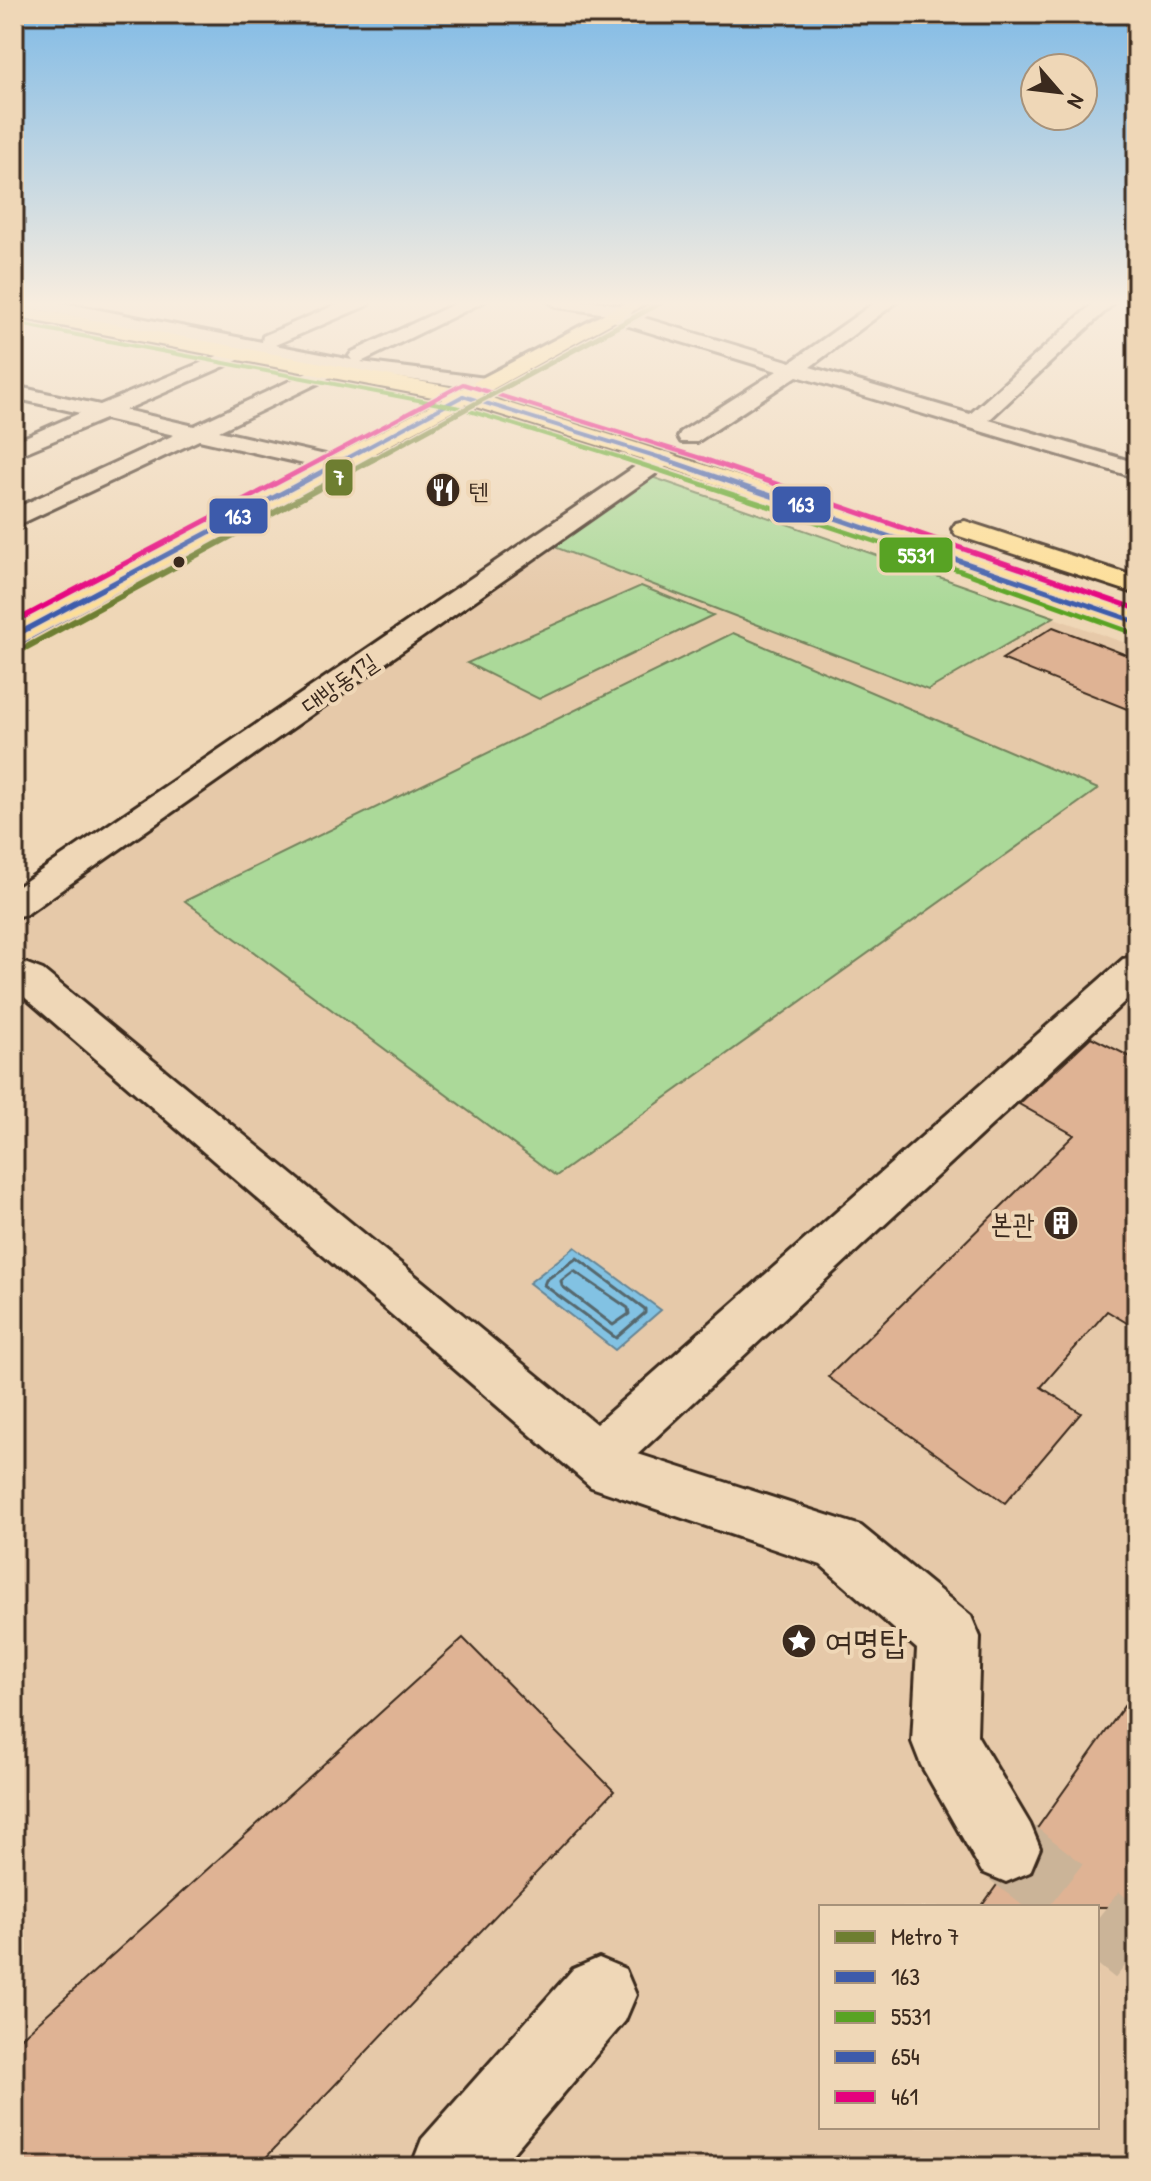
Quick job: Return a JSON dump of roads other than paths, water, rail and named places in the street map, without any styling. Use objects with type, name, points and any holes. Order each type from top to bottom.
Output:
[{"type":"main road","points":[[14,636],[450,403]]},
{"type":"main road","points":[[485,403],[663,458],[926,546],[1137,622]]},
{"type":"main road","points":[[558,403],[689,437],[1137,586]]},
{"type":"street","points":[[62,403],[335,464]]},
{"type":"street","points":[[14,450],[124,403]]},
{"type":"street","points":[[14,519],[261,403]]},
{"type":"street","points":[[689,437],[742,403]]},
{"type":"street","points":[[909,403],[1137,471]]},
{"type":"street","points":[[974,422],[995,403]]},
{"type":"street","name":"대방동1길","points":[[19,898],[663,458]]},
{"type":"street","points":[[596,1458],[1137,968]]},
{"type":"street","points":[[14,972],[29,979],[611,1470],[840,1545],[949,1637],[944,1742],[1006,1848]]},
{"type":"street","points":[[450,2167],[599,1995]]},
{"type":"water","points":[[575,1247],[661,1310],[615,1350],[529,1283]]},
{"type":"tunnel","points":[[1006,1848],[1078,1905]]},
{"type":"tunnel","points":[[1099,1921],[1137,1951]]},
{"type":"metro line","name":"7","points":[[14,654],[477,403]]},
{"type":"place","name":"텐","points":[[443,490]]},
{"type":"place","name":"본관","points":[[1061,1223]]},
{"type":"place","name":"여명탑","points":[[799,1641]]}]
